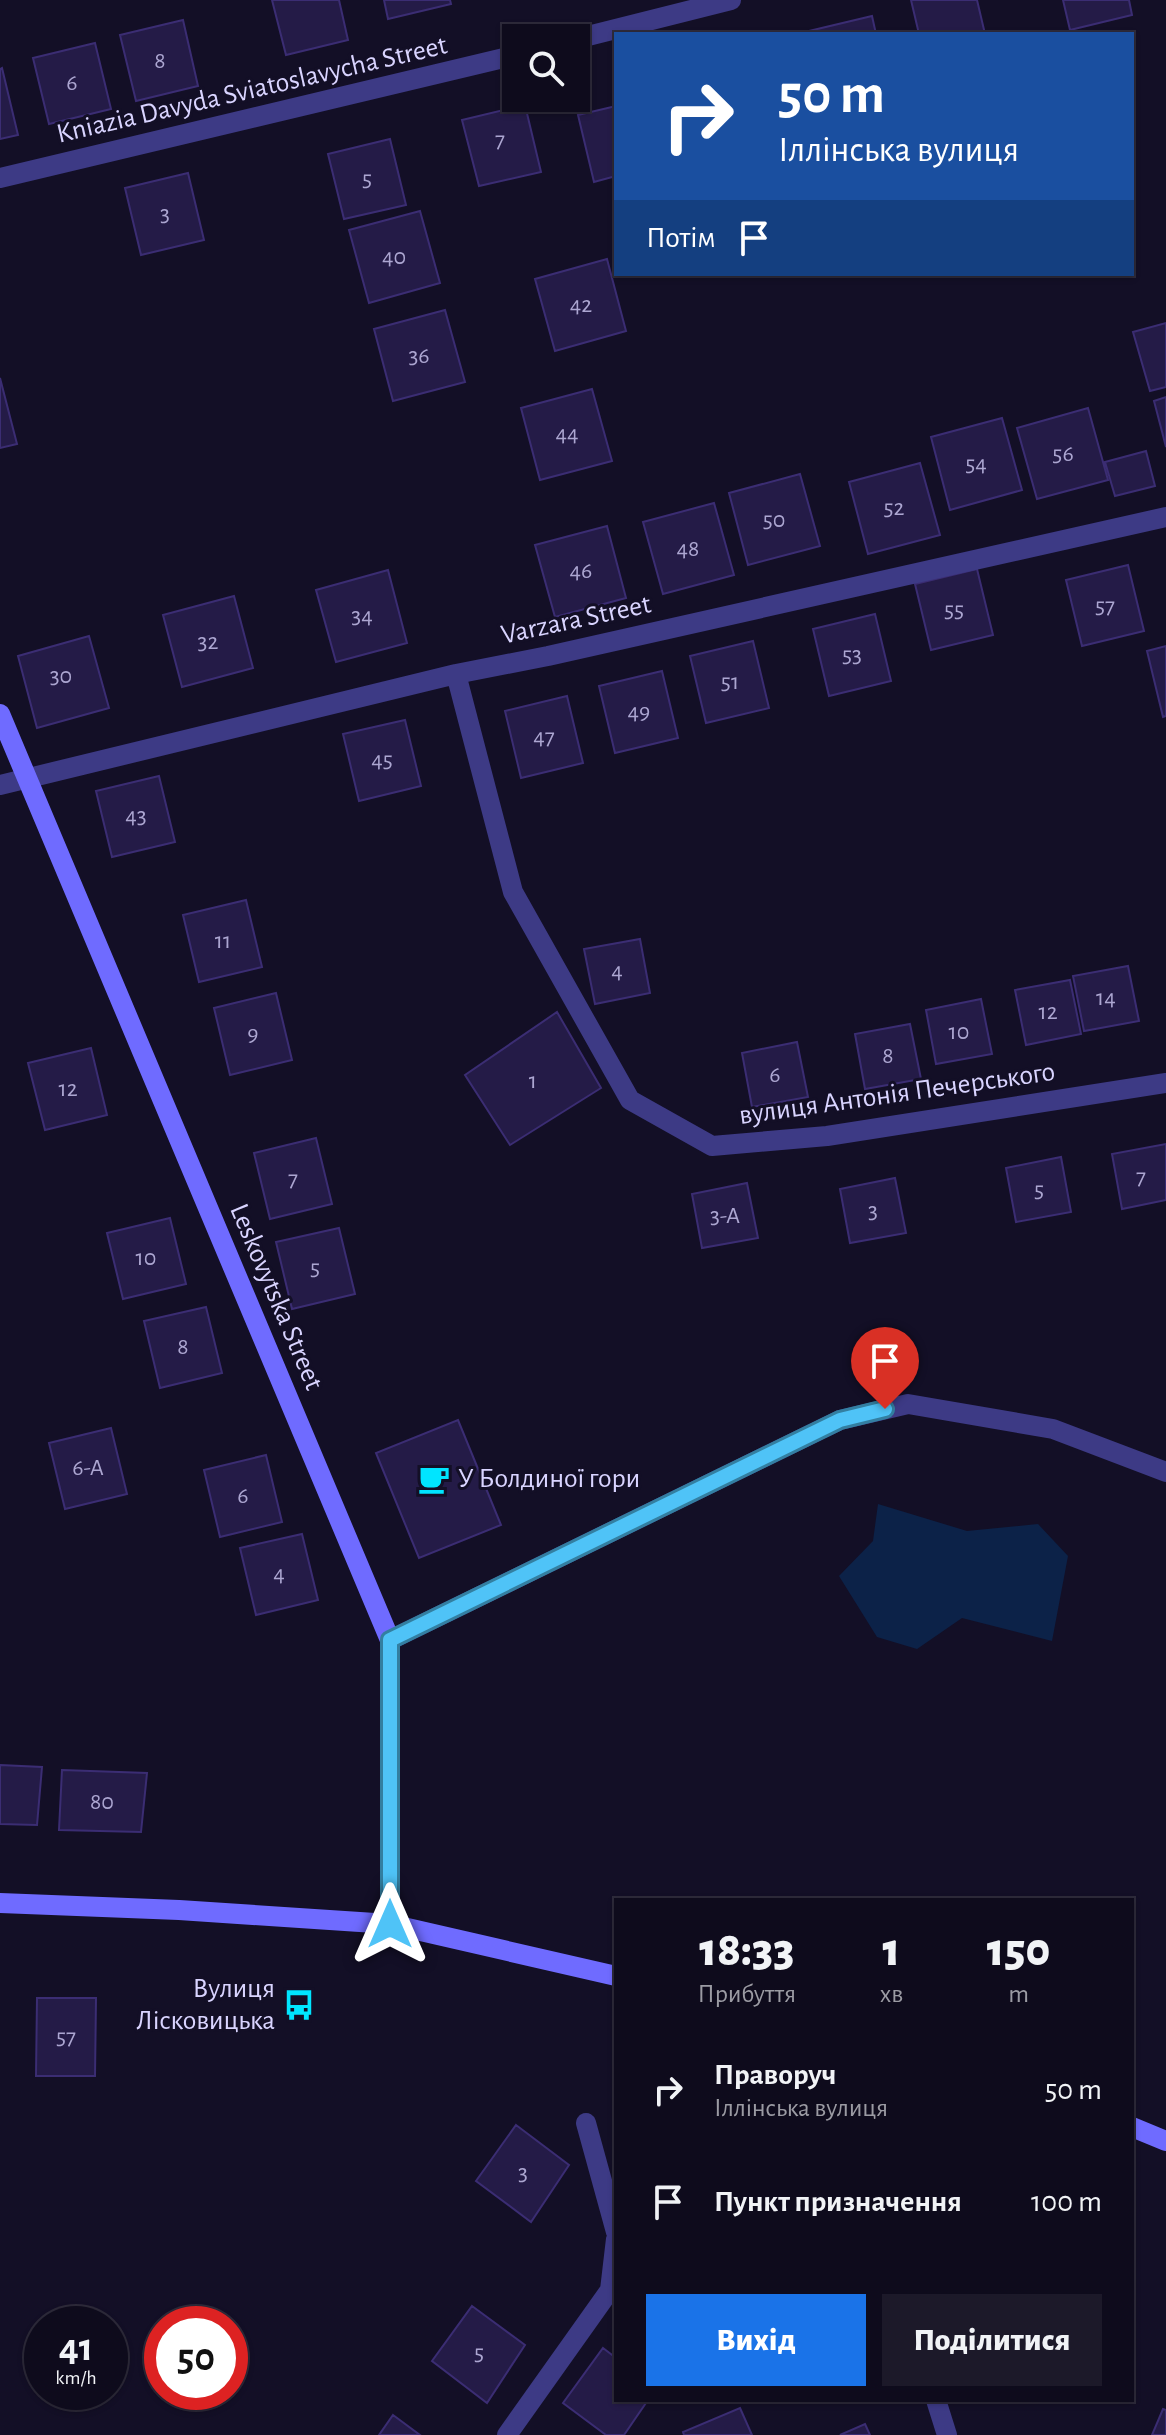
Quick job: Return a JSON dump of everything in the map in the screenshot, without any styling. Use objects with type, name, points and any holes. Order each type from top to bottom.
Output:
[{"type":"main road","name":"Leskovytska Street","points":[[0,714],[390,1640],[390,1924]]},
{"type":"main road","points":[[0,1903],[179,1910],[390,1924],[614,1976]]},
{"type":"main road","points":[[1134,2128],[1166,2141]]},
{"type":"street","points":[[590,35],[731,0]]},
{"type":"street","name":"Kniazia Davyda Sviatoslavycha Street","points":[[0,178],[502,58]]},
{"type":"street","name":"Varzara Street","points":[[0,785],[456,674],[1166,517]]},
{"type":"street","name":"вулиця Антонія Печерського","points":[[456,674],[513,892],[630,1100],[712,1146],[827,1136],[1166,1083]]},
{"type":"street","points":[[390,1640],[840,1420],[908,1404],[1053,1429],[1166,1472]]},
{"type":"street","points":[[586,2123],[614,2225]]},
{"type":"street","points":[[507,2435],[610,2290],[614,2256]]},
{"type":"street","points":[[937,2402],[947,2435]]},
{"type":"water","points":[[878,1504],[967,1531],[1038,1524],[1068,1556],[1052,1641],[962,1618],[917,1649],[877,1637],[839,1576],[873,1541]]},
{"type":"building","points":[[272,0],[339,0],[348,40],[286,55]]},
{"type":"building","points":[[384,0],[450,0],[451,4],[388,19]]},
{"type":"building","points":[[911,0],[977,0],[985,32],[919,32]]},
{"type":"building","points":[[1063,0],[1129,0],[1132,15],[1070,30]]},
{"type":"building","points":[[872,16],[876,32],[809,32]]},
{"type":"building","points":[[183,20],[198,86],[136,101],[120,35]]},
{"type":"building","points":[[95,43],[111,109],[49,124],[33,58]]},
{"type":"building","points":[[0,69],[18,135],[0,139]]},
{"type":"building","points":[[614,106],[614,177],[594,182],[578,115]]},
{"type":"building","points":[[502,110],[527,112],[541,172],[479,186],[462,120]]},
{"type":"building","points":[[390,139],[406,205],[344,219],[328,154]]},
{"type":"building","points":[[188,173],[204,240],[141,255],[125,188]]},
{"type":"building","points":[[420,211],[440,283],[369,303],[349,230]]},
{"type":"building","points":[[607,259],[626,331],[555,351],[535,279]]},
{"type":"building","points":[[445,310],[465,382],[393,401],[374,329]]},
{"type":"building","points":[[1166,323],[1166,387],[1150,391],[1133,332]]},
{"type":"building","points":[[0,378],[17,444],[0,448]]},
{"type":"building","points":[[592,389],[612,461],[540,480],[521,408]]},
{"type":"building","points":[[1166,397],[1166,447],[1154,401]]},
{"type":"building","points":[[1088,408],[1108,480],[1037,499],[1017,428]]},
{"type":"building","points":[[1002,418],[1022,490],[950,510],[931,437]]},
{"type":"building","points":[[1146,451],[1155,486],[1115,496],[1105,462]]},
{"type":"building","points":[[920,463],[940,535],[868,554],[849,482]]},
{"type":"building","points":[[800,474],[820,546],[748,565],[729,493]]},
{"type":"building","points":[[714,503],[734,575],[663,594],[643,522]]},
{"type":"building","points":[[607,526],[626,598],[555,617],[535,545]]},
{"type":"building","points":[[1128,565],[1144,631],[1082,646],[1066,580]]},
{"type":"building","points":[[977,569],[993,635],[931,650],[915,584]]},
{"type":"building","points":[[388,570],[407,643],[336,662],[316,590]]},
{"type":"building","points":[[234,596],[253,668],[182,687],[163,615]]},
{"type":"building","points":[[875,614],[891,681],[829,696],[813,629]]},
{"type":"building","points":[[89,636],[109,708],[37,728],[18,656]]},
{"type":"building","points":[[753,641],[769,708],[706,723],[690,656]]},
{"type":"building","points":[[1166,646],[1166,716],[1163,717],[1147,651]]},
{"type":"building","points":[[662,671],[678,738],[615,753],[599,686]]},
{"type":"building","points":[[567,696],[583,763],[521,778],[505,711]]},
{"type":"building","points":[[405,720],[421,786],[359,801],[343,734]]},
{"type":"building","points":[[159,776],[175,842],[112,857],[96,791]]},
{"type":"building","points":[[246,900],[262,967],[199,982],[183,915]]},
{"type":"building","points":[[640,939],[650,993],[595,1004],[584,949]]},
{"type":"building","points":[[1128,966],[1139,1021],[1084,1031],[1073,976]]},
{"type":"building","points":[[1070,980],[1081,1034],[1026,1045],[1015,990]]},
{"type":"building","points":[[276,993],[292,1060],[230,1075],[214,1008]]},
{"type":"building","points":[[981,999],[992,1054],[936,1064],[926,1010]]},
{"type":"building","points":[[557,1012],[601,1088],[510,1145],[465,1075]]},
{"type":"building","points":[[910,1024],[921,1079],[865,1089],[855,1034]]},
{"type":"building","points":[[797,1042],[808,1097],[752,1107],[742,1053]]},
{"type":"building","points":[[91,1048],[107,1115],[45,1130],[28,1063]]},
{"type":"building","points":[[316,1138],[332,1204],[270,1219],[254,1153]]},
{"type":"building","points":[[1166,1144],[1166,1200],[1122,1209],[1112,1154]]},
{"type":"building","points":[[1061,1157],[1071,1212],[1016,1222],[1006,1168]]},
{"type":"building","points":[[895,1178],[906,1233],[850,1243],[840,1189]]},
{"type":"building","points":[[747,1183],[758,1238],[702,1248],[692,1194]]},
{"type":"building","points":[[170,1218],[186,1284],[123,1299],[107,1233]]},
{"type":"building","points":[[339,1228],[355,1294],[292,1309],[276,1242]]},
{"type":"building","points":[[206,1307],[222,1373],[160,1388],[144,1321]]},
{"type":"building","name":"У Болдиної гори","points":[[458,1420],[501,1525],[419,1558],[376,1453]]},
{"type":"building","points":[[111,1428],[127,1494],[65,1509],[49,1443]]},
{"type":"building","points":[[266,1455],[282,1522],[220,1537],[204,1470]]},
{"type":"building","points":[[302,1534],[318,1600],[256,1615],[240,1548]]},
{"type":"building","points":[[0,1765],[42,1767],[37,1825],[0,1824]]},
{"type":"building","points":[[62,1770],[147,1773],[141,1832],[59,1830]]},
{"type":"building","points":[[37,1998],[96,1998],[95,2076],[36,2076]]},
{"type":"building","points":[[516,2125],[569,2165],[531,2222],[476,2181]]},
{"type":"building","points":[[472,2306],[525,2345],[487,2403],[432,2361]]},
{"type":"building","points":[[603,2348],[614,2356],[614,2402],[647,2402],[624,2435],[606,2435],[563,2403]]},
{"type":"building","points":[[740,2408],[752,2435],[684,2435],[683,2432]]},
{"type":"building","points":[[1163,2409],[1166,2410],[1166,2435],[1152,2435]]},
{"type":"building","points":[[393,2415],[420,2435],[379,2435]]},
{"type":"building","points":[[865,2424],[870,2435],[840,2435]]},
{"type":"place","name":"У Болдиної гори","points":[[434,1479]]},
{"type":"place","name":"Вулиця Лісковицька","points":[[299,2005]]},
{"type":"route","points":[[390,1924],[390,1640],[840,1420],[885,1409]]}]
